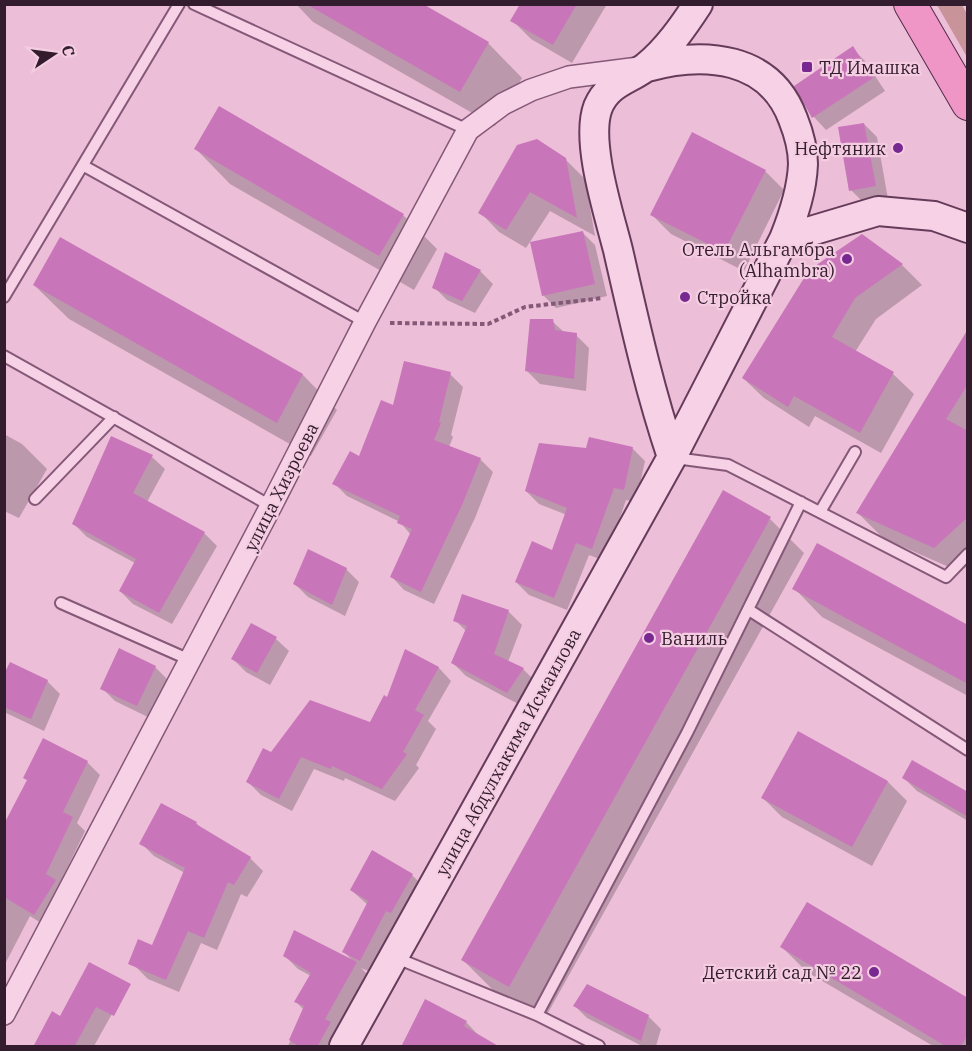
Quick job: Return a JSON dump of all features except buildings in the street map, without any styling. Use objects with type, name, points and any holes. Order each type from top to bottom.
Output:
[{"type":"main road","points":[[672,457],[650,391],[601,179],[594,140],[595,122],[598,107],[607,90],[645,67],[668,46],[699,4]]},
{"type":"main road","points":[[910,4],[968,104]]},
{"type":"main road","name":"улица Абдулхакима Исмаилова","points":[[347,1045],[672,457],[784,239],[795,212],[801,188],[803,162],[799,136],[781,94],[770,82],[752,69],[732,62],[685,59],[645,67]]},
{"type":"main road","points":[[784,239],[878,211],[934,216],[968,228]]},
{"type":"street","name":"улица Хизроева","points":[[4,1014],[365,322],[468,130],[503,104],[531,90],[569,77],[645,67]]},
{"type":"lane","points":[[4,297],[179,4]]},
{"type":"lane","points":[[194,4],[468,130]]},
{"type":"lane","points":[[84,166],[365,322]]},
{"type":"lane","points":[[4,356],[271,506]]},
{"type":"lane","points":[[35,499],[114,417]]},
{"type":"lane","points":[[819,512],[855,452]]},
{"type":"lane","points":[[672,457],[728,465],[946,577],[968,554]]},
{"type":"lane","points":[[537,1015],[687,734],[801,502]]},
{"type":"lane","points":[[61,603],[190,660]]},
{"type":"lane","points":[[749,610],[968,750]]},
{"type":"lane","points":[[394,957],[537,1015],[598,1047]]},
{"type":"path","points":[[365,322],[488,324],[525,307],[628,295]]},
{"type":"shaded area","points":[[937,5],[962,5],[967,14],[967,57]]},
{"type":"place","name":"ТД Имашка","points":[[807,67]]},
{"type":"place","name":"Нефтяник","points":[[898,148]]},
{"type":"place","name":"Отель Альгамбра (Alhambra)","points":[[847,259]]},
{"type":"place","name":"Стройка","points":[[685,297]]},
{"type":"place","name":"Ваниль","points":[[649,638]]},
{"type":"place","name":"Детский сад № 22","points":[[874,972]]}]
